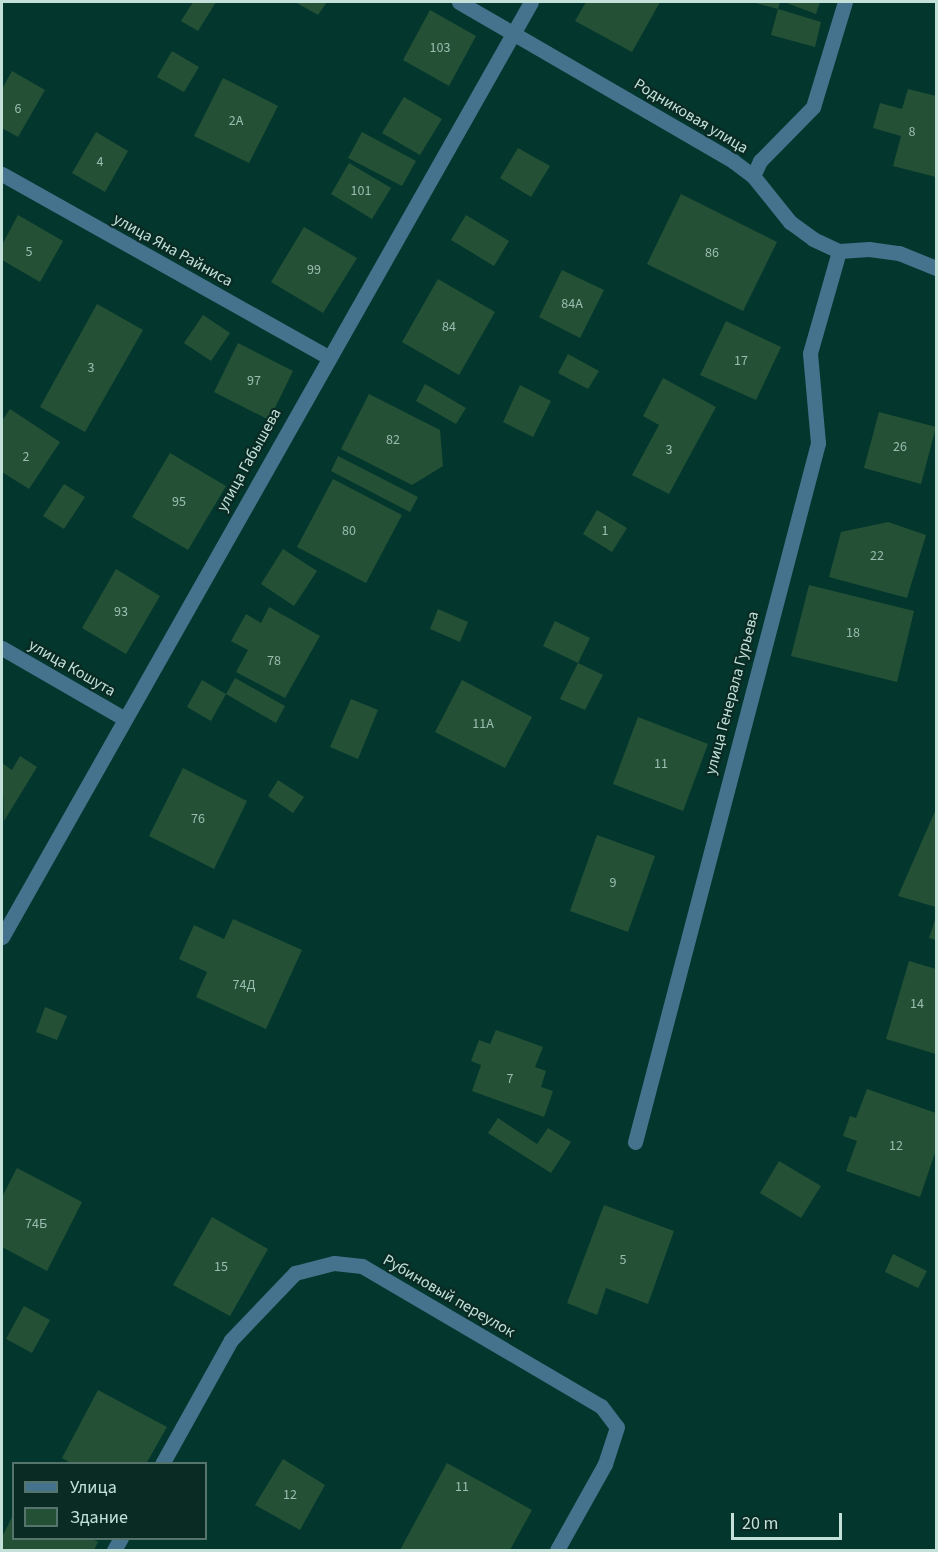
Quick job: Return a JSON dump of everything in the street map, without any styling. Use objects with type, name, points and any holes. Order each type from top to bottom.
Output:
[{"type":"street","name":"Родниковая улица","points":[[459,2],[753,176],[790,222],[813,239],[839,251],[869,249],[898,253],[936,268]]},
{"type":"street","name":"улица Габышева","points":[[2,937],[328,357],[531,2]]},
{"type":"street","points":[[753,176],[760,161],[813,107],[845,2]]},
{"type":"street","name":"улица Яна Райниса","points":[[2,174],[328,357]]},
{"type":"street","name":"улица Генерала Гурьева","points":[[635,1142],[818,443],[810,353],[839,251]]},
{"type":"street","name":"улица Кошута","points":[[2,648],[125,719]]},
{"type":"street","name":"Рубиновый переулок","points":[[163,1462],[231,1340],[295,1272],[334,1263],[362,1266],[601,1406],[617,1427],[605,1464],[557,1551]]},
{"type":"building","points":[[193,2],[216,2],[198,31],[181,21]]},
{"type":"building","points":[[295,2],[327,2],[318,15]]},
{"type":"building","points":[[586,2],[660,2],[632,52],[575,21]]},
{"type":"building","points":[[752,2],[780,2],[778,9]]},
{"type":"building","points":[[784,2],[820,2],[816,14]]},
{"type":"building","points":[[778,9],[821,22],[815,47],[771,35]]},
{"type":"building","points":[[430,10],[476,36],[449,86],[403,60]]},
{"type":"building","points":[[172,51],[199,67],[184,92],[157,77]]},
{"type":"building","points":[[12,71],[45,90],[18,137],[2,128],[2,89]]},
{"type":"building","points":[[223,78],[278,106],[249,163],[194,136]]},
{"type":"building","points":[[908,89],[936,96],[936,177],[893,166],[901,136],[873,128],[880,103],[902,109]]},
{"type":"building","points":[[404,97],[442,119],[420,155],[382,133]]},
{"type":"building","points":[[96,132],[128,151],[105,192],[72,173]]},
{"type":"building","points":[[362,132],[416,161],[402,186],[348,158]]},
{"type":"building","points":[[518,148],[550,166],[531,197],[500,178]]},
{"type":"building","points":[[349,163],[391,188],[372,219],[331,194]]},
{"type":"building","points":[[681,194],[777,242],[743,311],[647,264]]},
{"type":"building","points":[[18,215],[63,241],[40,282],[2,260],[2,245]]},
{"type":"building","points":[[466,215],[509,241],[494,266],[451,240]]},
{"type":"building","points":[[304,227],[357,258],[323,313],[271,282]]},
{"type":"building","points":[[562,270],[604,290],[580,338],[539,317]]},
{"type":"building","points":[[438,279],[495,312],[459,375],[402,342]]},
{"type":"building","points":[[97,304],[143,330],[85,432],[40,407]]},
{"type":"building","points":[[203,315],[230,333],[211,361],[184,343]]},
{"type":"building","points":[[726,321],[781,347],[756,400],[700,375]]},
{"type":"building","points":[[238,343],[293,371],[269,420],[214,392]]},
{"type":"building","points":[[568,354],[599,371],[588,389],[558,373]]},
{"type":"building","points":[[663,378],[716,407],[669,494],[632,475],[659,425],[643,416]]},
{"type":"building","points":[[425,384],[466,408],[456,424],[416,401]]},
{"type":"building","points":[[520,385],[551,401],[533,437],[503,422]]},
{"type":"building","points":[[369,394],[440,430],[443,466],[412,485],[341,449]]},
{"type":"building","points":[[10,409],[60,442],[29,489],[2,472],[2,421]]},
{"type":"building","points":[[879,412],[936,427],[921,484],[864,468]]},
{"type":"building","points":[[170,453],[226,486],[188,550],[132,517]]},
{"type":"building","points":[[338,456],[418,497],[410,512],[331,471]]},
{"type":"building","points":[[333,479],[402,515],[366,583],[297,547]]},
{"type":"building","points":[[64,484],[85,497],[64,529],[43,516]]},
{"type":"building","points":[[597,510],[627,528],[612,552],[583,534]]},
{"type":"building","points":[[888,522],[926,535],[907,598],[829,577],[841,532]]},
{"type":"building","points":[[283,549],[317,571],[294,606],[261,584]]},
{"type":"building","points":[[116,569],[160,596],[126,654],[82,628]]},
{"type":"building","points":[[809,585],[914,611],[897,682],[791,656]]},
{"type":"building","points":[[269,607],[320,636],[285,698],[236,672],[248,650],[231,641],[246,614],[261,623]]},
{"type":"building","points":[[438,609],[468,622],[460,642],[430,629]]},
{"type":"building","points":[[555,621],[590,638],[578,663],[543,646]]},
{"type":"building","points":[[578,663],[603,675],[585,710],[560,699]]},
{"type":"building","points":[[235,678],[285,706],[276,723],[226,694]]},
{"type":"building","points":[[202,680],[226,694],[211,721],[187,707]]},
{"type":"building","points":[[462,680],[532,717],[505,768],[435,732]]},
{"type":"building","points":[[351,699],[378,710],[358,759],[330,747]]},
{"type":"building","points":[[638,717],[708,744],[683,811],[613,784]]},
{"type":"building","points":[[20,756],[37,767],[4,821],[2,763],[12,770]]},
{"type":"building","points":[[183,768],[247,801],[214,869],[149,836]]},
{"type":"building","points":[[278,780],[304,797],[293,813],[268,796]]},
{"type":"building","points":[[936,809],[936,907],[898,896]]},
{"type":"building","points":[[597,835],[655,856],[628,932],[570,911]]},
{"type":"building","points":[[936,917],[936,940],[929,938]]},
{"type":"building","points":[[233,919],[302,950],[266,1029],[196,997],[207,972],[179,959],[194,925],[224,939]]},
{"type":"building","points":[[909,961],[936,969],[936,1054],[886,1039]]},
{"type":"building","points":[[45,1007],[67,1016],[57,1040],[36,1032]]},
{"type":"building","points":[[496,1030],[543,1047],[535,1067],[546,1071],[541,1087],[553,1091],[544,1117],[472,1091],[481,1065],[471,1061],[479,1040],[490,1044]]},
{"type":"building","points":[[867,1089],[936,1113],[936,1150],[920,1197],[846,1171],[857,1141],[843,1136],[850,1116],[856,1118]]},
{"type":"building","points":[[498,1118],[537,1144],[548,1128],[571,1142],[551,1173],[488,1133]]},
{"type":"building","points":[[779,1161],[821,1186],[801,1218],[760,1193]]},
{"type":"building","points":[[17,1168],[82,1202],[47,1271],[2,1247],[2,1197]]},
{"type":"building","points":[[604,1205],[674,1231],[648,1304],[606,1288],[597,1315],[567,1303]]},
{"type":"building","points":[[212,1217],[268,1249],[230,1316],[173,1285]]},
{"type":"building","points":[[893,1254],[927,1271],[918,1288],[885,1272]]},
{"type":"building","points":[[24,1306],[50,1320],[32,1353],[6,1339]]},
{"type":"building","points":[[98,1390],[167,1427],[147,1462],[69,1462],[62,1458]]},
{"type":"building","points":[[283,1459],[325,1485],[300,1530],[255,1505]]},
{"type":"building","points":[[447,1463],[532,1510],[510,1550],[400,1550]]},
{"type":"building","points":[[12,1517],[12,1540],[94,1540],[98,1542],[94,1550],[2,1550],[2,1537]]}]
